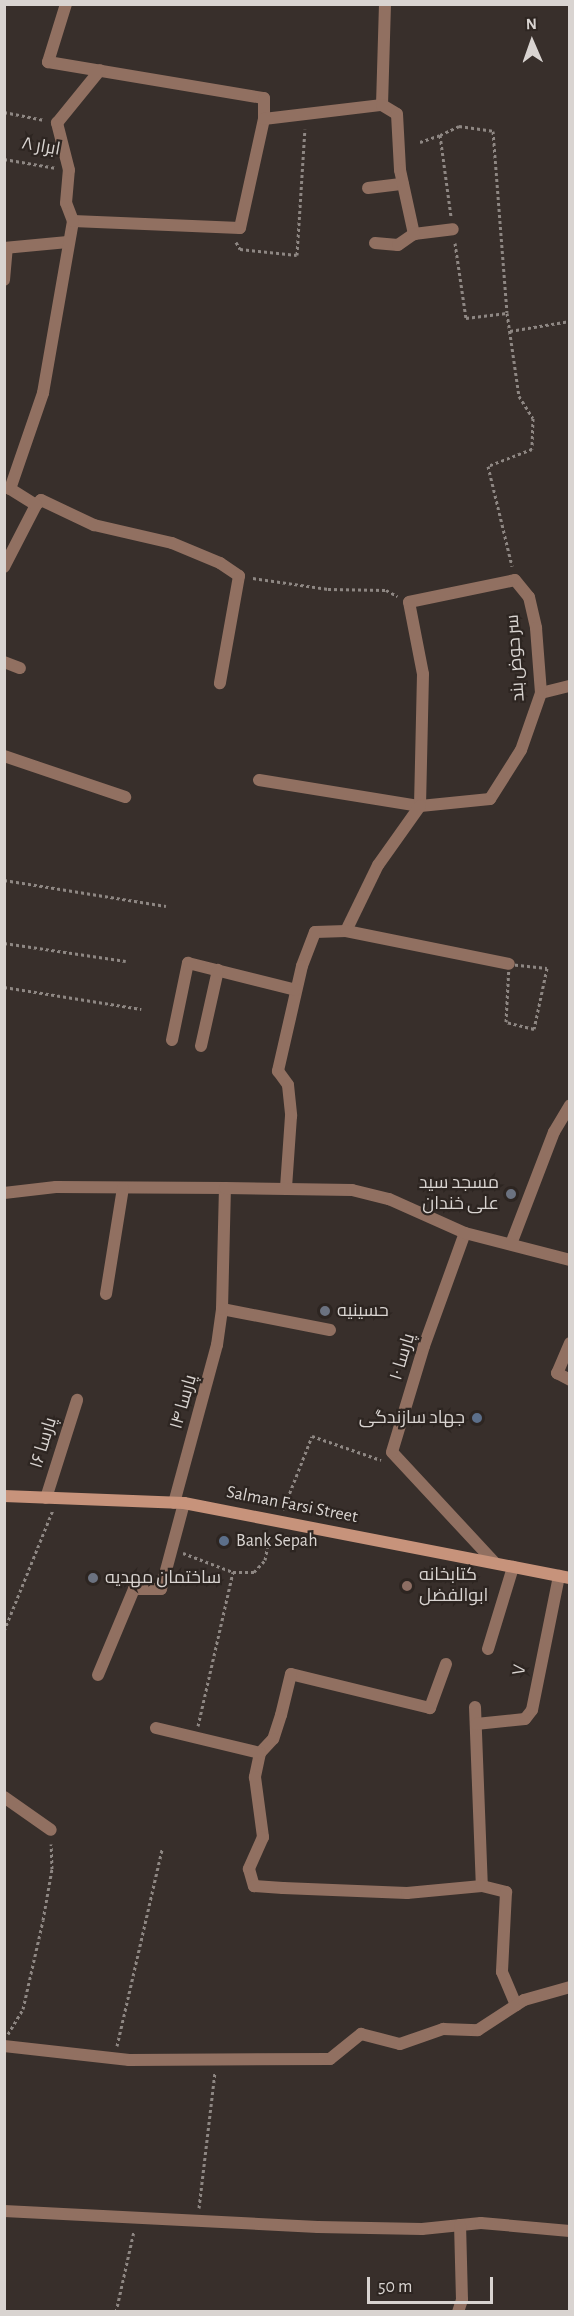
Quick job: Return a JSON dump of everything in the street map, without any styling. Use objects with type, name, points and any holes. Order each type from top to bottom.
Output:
[{"type":"main road","name":"Salman Farsi Street","points":[[4,1496],[179,1503],[276,1519],[564,1577]]},
{"type":"street","points":[[66,4],[48,62],[264,98],[264,119],[240,228],[73,221]]},
{"type":"street","points":[[382,105],[385,4]]},
{"type":"street","points":[[69,170],[57,123],[100,70]]},
{"type":"street","points":[[264,119],[382,105],[397,114],[404,184],[414,234]]},
{"type":"street","name":"ابرار ۸","points":[[36,505],[10,489],[43,393],[73,221],[66,203],[69,170]]},
{"type":"street","points":[[368,188],[404,184]]},
{"type":"street","points":[[375,243],[398,245],[414,234],[453,229]]},
{"type":"street","points":[[4,280],[6,248],[68,242]]},
{"type":"street","points":[[4,567],[36,505],[41,500],[94,525],[172,543],[220,563],[239,576],[220,683]]},
{"type":"street","points":[[346,932],[378,865],[420,806],[423,674],[409,602],[515,580]]},
{"type":"street","name":"سر حوض بند","points":[[420,806],[490,799],[521,750],[541,693],[536,628],[529,597],[515,580]]},
{"type":"street","points":[[4,662],[20,668]]},
{"type":"street","points":[[541,693],[570,686]]},
{"type":"street","points":[[4,756],[125,797]]},
{"type":"street","points":[[259,780],[420,806]]},
{"type":"street","points":[[286,1187],[291,1116],[288,1085],[278,1071],[296,990],[315,932],[346,932],[509,964]]},
{"type":"street","points":[[172,1040],[188,963],[296,990]]},
{"type":"street","points":[[201,1046],[219,970]]},
{"type":"street","points":[[511,1244],[554,1132],[570,1105]]},
{"type":"street","points":[[4,1193],[56,1187],[286,1187],[352,1190],[389,1199],[465,1233],[570,1260]]},
{"type":"street","points":[[106,1294],[123,1188]]},
{"type":"street","name":"پارسا ۱۴","points":[[98,1675],[134,1589],[161,1589],[170,1555],[179,1503],[207,1392],[222,1309],[225,1188]]},
{"type":"street","name":"پارسا ۱۰","points":[[465,1233],[424,1346],[392,1452],[495,1563]]},
{"type":"street","points":[[222,1309],[330,1330]]},
{"type":"street","points":[[570,1343],[557,1373],[570,1380]]},
{"type":"street","name":"پارسا ۱۶","points":[[52,1498],[77,1400]]},
{"type":"street","points":[[488,1649],[513,1567]]},
{"type":"street","name":"۷","points":[[476,1724],[525,1719],[532,1710],[564,1577]]},
{"type":"street","points":[[446,1664],[430,1708],[291,1674],[273,1739],[261,1753],[255,1777],[263,1837],[249,1869],[254,1886],[406,1893],[482,1886],[506,1892],[502,1972],[516,2005]]},
{"type":"street","points":[[475,1707],[482,1886]]},
{"type":"street","points":[[156,1728],[261,1753]]},
{"type":"street","points":[[4,1797],[51,1830]]},
{"type":"street","points":[[4,2044],[115,2058],[216,2061],[330,2059],[362,2034],[400,2044],[443,2029],[478,2030],[516,2005],[570,1987]]},
{"type":"street","points":[[4,2211],[318,2227],[422,2229],[481,2223],[570,2231]]},
{"type":"street","points":[[458,2312],[462,2300],[460,2225]]},
{"type":"path","points":[[4,112],[57,123]]},
{"type":"path","points":[[226,227],[240,249],[297,255],[306,115]]},
{"type":"path","points":[[420,142],[459,126],[493,131],[507,313],[519,396],[533,417],[532,449],[488,466],[515,580]]},
{"type":"path","points":[[440,135],[466,318],[507,313]]},
{"type":"path","name":"ابرار ۸","points":[[4,159],[69,170]]},
{"type":"path","points":[[510,331],[570,321]]},
{"type":"path","points":[[239,576],[328,589],[386,590],[409,602]]},
{"type":"path","points":[[4,880],[166,906]]},
{"type":"path","points":[[4,943],[126,962]]},
{"type":"path","points":[[509,964],[547,968],[534,1029],[506,1022],[509,964]]},
{"type":"path","points":[[4,987],[141,1009]]},
{"type":"path","points":[[170,1555],[186,1553],[233,1572],[254,1572],[265,1560],[276,1519],[312,1436],[406,1469]]},
{"type":"path","points":[[4,1631],[52,1498]]},
{"type":"path","points":[[195,1737],[233,1572]]},
{"type":"path","points":[[4,2044],[23,2009],[44,1920],[52,1869],[51,1830]]},
{"type":"path","points":[[115,2058],[162,1849]]},
{"type":"path","points":[[198,2220],[216,2061]]},
{"type":"path","points":[[116,2312],[136,2218]]},
{"type":"place","name":"مسجد سید علی خندان","points":[[511,1194]]},
{"type":"place","name":"حسینیه","points":[[325,1311]]},
{"type":"place","name":"جهاد سازندگی","points":[[477,1418]]},
{"type":"place","name":"Bank Sepah","points":[[224,1541]]},
{"type":"place","name":"ساختمان مهدیه","points":[[93,1578]]},
{"type":"place","name":"کتابخانه ابوالفضل","points":[[407,1586]]}]
